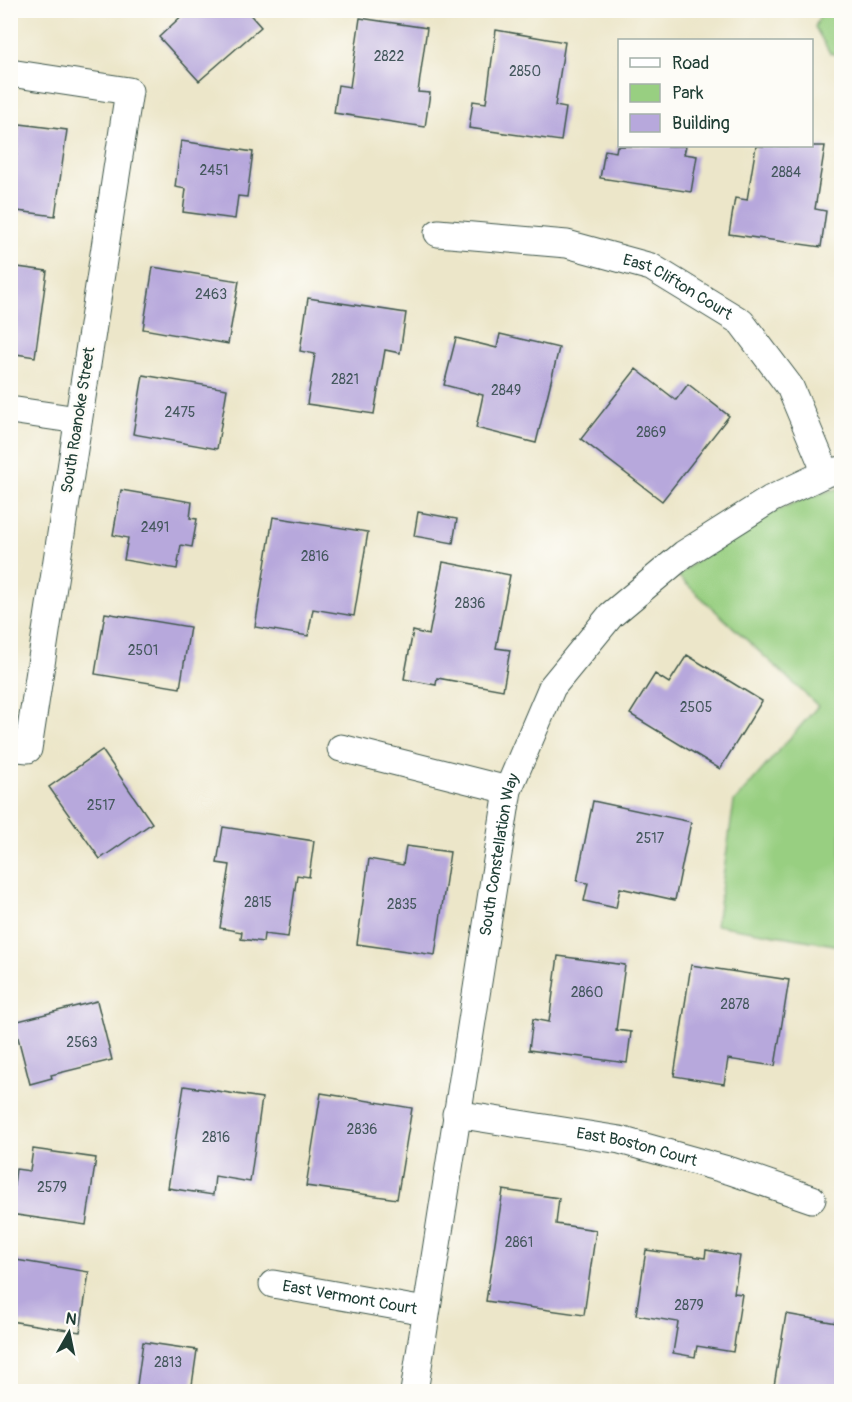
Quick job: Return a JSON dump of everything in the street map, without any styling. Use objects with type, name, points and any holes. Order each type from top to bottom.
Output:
[{"type":"street","name":"South Roanoke Street","points":[[10,73],[129,91],[78,420],[19,748]]},
{"type":"street","name":"East Clifton Court","points":[[438,233],[567,244],[651,267],[741,322],[790,387],[834,472]]},
{"type":"street","points":[[10,410],[78,420]]},
{"type":"street","name":"South Constellation Way","points":[[414,1392],[508,790],[552,687],[611,615],[684,554],[771,499],[834,472]]},
{"type":"street","points":[[341,748],[508,790]]},
{"type":"street","name":"East Boston Court","points":[[456,1114],[620,1140],[731,1171],[812,1199]]},
{"type":"street","name":"East Vermont Court","points":[[273,1284],[425,1311]]},
{"type":"green space","points":[[822,11],[841,11],[841,56],[830,53],[815,27]]},
{"type":"green space","points":[[841,488],[841,946],[716,925],[734,802],[818,706],[678,576],[734,534],[775,511]]},
{"type":"building","points":[[188,10],[246,10],[261,27],[199,81],[159,37]]},
{"type":"building","points":[[360,18],[427,28],[418,92],[430,93],[425,127],[334,113],[338,85],[350,87]]},
{"type":"building","points":[[496,30],[565,42],[555,106],[566,108],[561,141],[469,128],[473,101],[486,103]]},
{"type":"building","points":[[20,124],[67,130],[55,216],[10,210]]},
{"type":"building","points":[[181,141],[253,152],[247,197],[238,196],[235,219],[183,212],[186,189],[175,187]]},
{"type":"building","points":[[617,146],[686,147],[684,154],[697,156],[691,192],[600,178],[605,150],[616,152]]},
{"type":"building","points":[[825,146],[815,209],[826,211],[821,247],[729,234],[735,198],[747,200],[756,147]]},
{"type":"building","points":[[10,266],[47,271],[35,357],[10,353]]},
{"type":"building","points":[[153,267],[239,281],[228,344],[143,329]]},
{"type":"building","points":[[308,298],[406,313],[400,353],[385,350],[374,414],[307,404],[315,354],[300,351]]},
{"type":"building","points":[[500,334],[559,348],[536,443],[476,428],[483,395],[444,385],[456,338],[497,348]]},
{"type":"building","points":[[636,369],[676,400],[688,384],[729,416],[662,501],[581,439]]},
{"type":"building","points":[[143,375],[227,389],[217,449],[133,434]]},
{"type":"building","points":[[121,490],[192,502],[190,518],[197,519],[192,547],[181,545],[177,569],[124,560],[128,538],[113,535]]},
{"type":"building","points":[[418,512],[457,519],[453,543],[414,536]]},
{"type":"building","points":[[273,517],[368,532],[354,616],[313,609],[308,636],[255,627]]},
{"type":"building","points":[[443,562],[510,575],[496,648],[510,650],[503,690],[437,678],[436,685],[404,679],[413,631],[429,635]]},
{"type":"building","points":[[105,613],[190,627],[180,688],[95,674]]},
{"type":"building","points":[[687,655],[762,701],[720,769],[630,714],[655,674],[669,683]]},
{"type":"building","points":[[102,750],[152,823],[100,859],[49,787]]},
{"type":"building","points":[[593,801],[691,822],[675,900],[620,888],[616,908],[584,901],[588,883],[577,881]]},
{"type":"building","points":[[223,827],[314,841],[309,877],[297,875],[288,937],[264,934],[263,942],[241,939],[242,932],[220,928],[230,865],[217,863]]},
{"type":"building","points":[[406,846],[450,852],[435,955],[357,944],[369,859],[403,865]]},
{"type":"building","points":[[558,956],[625,965],[616,1030],[631,1032],[627,1063],[529,1050],[533,1019],[549,1022]]},
{"type":"building","points":[[691,965],[789,980],[775,1066],[728,1059],[724,1084],[674,1076]]},
{"type":"building","points":[[97,1001],[112,1060],[51,1075],[52,1078],[30,1084],[14,1022]]},
{"type":"building","points":[[184,1086],[262,1098],[250,1182],[215,1176],[213,1195],[168,1188]]},
{"type":"building","points":[[321,1093],[412,1108],[397,1199],[306,1186]]},
{"type":"building","points":[[33,1149],[96,1158],[86,1225],[10,1214],[16,1169],[30,1171]]},
{"type":"building","points":[[503,1190],[559,1198],[556,1224],[596,1230],[584,1315],[486,1301]]},
{"type":"building","points":[[646,1250],[705,1258],[706,1250],[740,1256],[734,1293],[742,1294],[733,1352],[697,1346],[695,1357],[673,1353],[678,1322],[636,1315]]},
{"type":"building","points":[[10,1259],[89,1272],[80,1332],[10,1321]]},
{"type":"building","points":[[786,1314],[842,1324],[842,1392],[773,1392]]},
{"type":"building","points":[[143,1342],[197,1350],[191,1392],[136,1392]]}]
